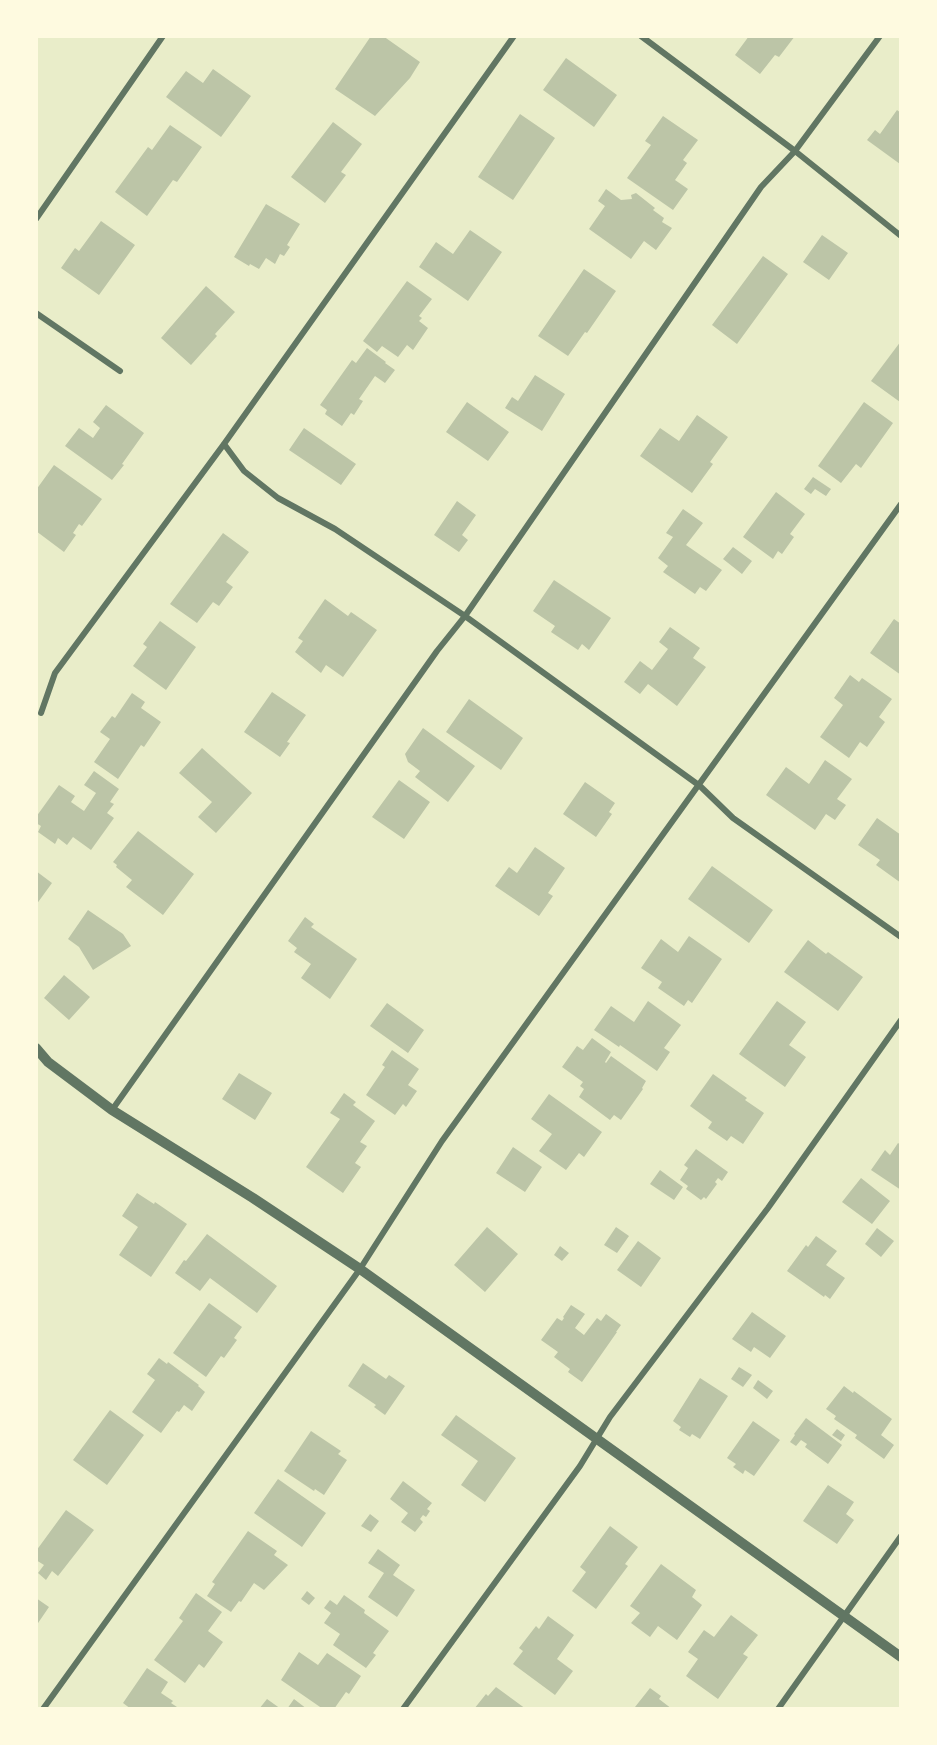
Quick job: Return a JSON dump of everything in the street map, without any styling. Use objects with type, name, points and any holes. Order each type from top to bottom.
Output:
[{"type":"street","points":[[36,219],[163,36]]},
{"type":"street","points":[[41,713],[55,673],[224,444],[514,36]]},
{"type":"street","points":[[641,36],[795,151],[901,236]]},
{"type":"street","points":[[112,1110],[437,651],[465,616],[761,187],[795,151],[880,36]]},
{"type":"street","points":[[36,313],[120,371]]},
{"type":"street","points":[[224,444],[244,471],[278,498],[335,529],[465,616],[700,786],[733,818],[901,937]]},
{"type":"street","points":[[43,1709],[360,1269],[442,1141],[901,504]]},
{"type":"street","points":[[403,1709],[580,1466],[610,1417],[768,1208],[901,1020]]},
{"type":"street","points":[[36,1048],[48,1062],[112,1110],[253,1198],[360,1269],[901,1657]]},
{"type":"street","points":[[778,1709],[901,1536]]},
{"type":"building","points":[[371,36],[383,36],[420,62],[410,78],[375,116],[335,89]]},
{"type":"building","points":[[749,36],[795,36],[779,57],[775,55],[760,74],[735,55]]},
{"type":"building","points":[[566,58],[617,95],[594,127],[543,90]]},
{"type":"building","points":[[213,69],[251,96],[221,137],[166,97],[186,71],[203,83]]},
{"type":"building","points":[[897,110],[901,113],[900,164],[867,140],[875,130],[880,134]]},
{"type":"building","points":[[520,114],[555,138],[513,200],[478,177]]},
{"type":"building","points":[[663,116],[698,140],[683,160],[687,163],[675,180],[688,189],[673,210],[627,178],[651,145],[645,141]]},
{"type":"building","points":[[333,122],[362,144],[341,172],[346,175],[325,203],[291,177]]},
{"type":"building","points":[[170,125],[202,147],[177,182],[173,180],[147,216],[115,192],[148,147],[152,150]]},
{"type":"building","points":[[606,189],[621,200],[632,199],[631,195],[636,193],[664,218],[662,222],[672,228],[656,250],[644,241],[631,259],[589,229],[605,206],[598,201]]},
{"type":"building","points":[[266,204],[300,224],[287,245],[290,247],[284,256],[280,254],[275,264],[266,258],[259,269],[234,257]]},
{"type":"building","points":[[101,221],[135,245],[99,295],[61,268],[75,248],[79,251]]},
{"type":"building","points":[[470,230],[502,252],[468,301],[419,267],[436,242],[453,254]]},
{"type":"building","points":[[822,235],[848,253],[829,280],[803,262]]},
{"type":"building","points":[[763,256],[788,274],[737,344],[712,325]]},
{"type":"building","points":[[584,269],[616,291],[568,356],[538,336]]},
{"type":"building","points":[[407,281],[432,299],[419,316],[422,318],[419,321],[428,328],[413,350],[407,345],[398,357],[382,346],[377,352],[363,341]]},
{"type":"building","points":[[206,286],[235,312],[191,365],[161,338]]},
{"type":"building","points":[[901,341],[901,401],[900,402],[871,381]]},
{"type":"building","points":[[367,348],[395,370],[385,383],[375,376],[359,399],[363,401],[354,415],[351,413],[342,426],[325,414],[327,410],[320,405],[352,360],[356,363]]},
{"type":"building","points":[[535,375],[565,394],[542,431],[505,408],[512,397],[518,401]]},
{"type":"building","points":[[467,402],[509,432],[488,461],[446,432]]},
{"type":"building","points":[[864,402],[893,423],[861,468],[856,464],[841,483],[818,466]]},
{"type":"building","points":[[106,405],[144,433],[112,480],[65,446],[79,428],[93,438],[100,428],[93,422]]},
{"type":"building","points":[[697,415],[728,437],[710,462],[713,464],[692,493],[640,456],[660,428],[679,441]]},
{"type":"building","points":[[304,428],[356,464],[341,485],[289,450]]},
{"type":"building","points":[[54,465],[102,499],[82,526],[79,524],[73,533],[76,535],[64,552],[36,531],[36,490]]},
{"type":"building","points":[[813,477],[831,489],[826,496],[815,489],[811,494],[804,489]]},
{"type":"building","points":[[776,492],[805,514],[790,534],[794,537],[782,554],[778,551],[773,559],[743,537]]},
{"type":"building","points":[[457,501],[476,515],[462,535],[468,540],[459,552],[434,535]]},
{"type":"building","points":[[683,509],[703,523],[686,545],[722,570],[706,591],[700,587],[695,594],[663,572],[668,566],[658,558],[673,537],[666,533]]},
{"type":"building","points":[[223,533],[249,552],[226,582],[233,587],[219,606],[213,602],[197,623],[170,604]]},
{"type":"building","points":[[733,547],[752,561],[742,574],[723,559]]},
{"type":"building","points":[[554,580],[611,618],[589,650],[582,644],[578,650],[551,632],[555,626],[533,611]]},
{"type":"building","points":[[325,599],[348,616],[351,612],[377,630],[343,677],[326,665],[321,673],[295,652],[303,641],[298,638]]},
{"type":"building","points":[[894,619],[901,624],[901,675],[870,653]]},
{"type":"building","points":[[160,621],[196,647],[166,690],[133,666],[147,647],[143,644]]},
{"type":"building","points":[[670,627],[700,648],[693,658],[706,667],[677,706],[648,684],[640,694],[624,682],[640,661],[652,670],[668,649],[659,642]]},
{"type":"building","points":[[850,675],[859,682],[862,678],[892,699],[879,717],[885,722],[867,747],[860,742],[849,758],[820,737],[843,705],[834,698]]},
{"type":"building","points":[[272,692],[306,715],[287,742],[290,743],[280,757],[244,732]]},
{"type":"building","points":[[132,693],[145,702],[141,708],[161,722],[144,747],[141,745],[118,779],[94,762],[110,739],[100,732],[112,716],[115,718]]},
{"type":"building","points":[[469,699],[523,738],[501,770],[446,732]]},
{"type":"building","points":[[423,728],[475,766],[448,802],[415,777],[420,771],[408,762],[405,754]]},
{"type":"building","points":[[202,748],[252,793],[216,833],[198,817],[212,802],[179,773]]},
{"type":"building","points":[[825,760],[852,779],[837,799],[846,805],[835,820],[826,814],[815,830],[766,795],[786,767],[809,784]]},
{"type":"building","points":[[94,771],[119,789],[110,802],[114,804],[107,813],[114,818],[91,850],[73,837],[67,845],[58,838],[55,844],[38,832],[41,826],[36,823],[36,817],[59,785],[75,796],[71,802],[84,811],[96,793],[84,785]]},
{"type":"building","points":[[399,780],[430,802],[404,839],[372,817]]},
{"type":"building","points":[[585,782],[615,803],[609,812],[612,814],[596,837],[563,814]]},
{"type":"building","points":[[877,818],[901,835],[901,883],[876,865],[880,860],[858,845]]},
{"type":"building","points":[[138,831],[194,874],[163,915],[126,887],[132,880],[113,862]]},
{"type":"building","points":[[535,847],[565,868],[548,893],[553,896],[539,916],[495,886],[509,867],[517,873]]},
{"type":"building","points":[[712,866],[773,910],[749,943],[688,899]]},
{"type":"building","points":[[36,871],[52,883],[36,905]]},
{"type":"building","points":[[88,910],[123,934],[131,946],[93,970],[79,947],[68,939]]},
{"type":"building","points":[[305,917],[314,924],[311,927],[357,959],[330,999],[301,978],[311,964],[294,952],[297,948],[288,941]]},
{"type":"building","points":[[689,936],[722,959],[692,1003],[688,1000],[684,1006],[658,988],[662,982],[641,968],[661,939],[678,952]]},
{"type":"building","points":[[808,940],[863,977],[838,1011],[784,972]]},
{"type":"building","points":[[64,975],[90,997],[69,1020],[44,998]]},
{"type":"building","points":[[648,1001],[681,1025],[664,1048],[670,1052],[657,1071],[594,1030],[611,1006],[634,1022]]},
{"type":"building","points":[[777,1001],[806,1022],[789,1045],[806,1057],[785,1087],[739,1054]]},
{"type":"building","points":[[387,1003],[424,1030],[408,1053],[370,1026]]},
{"type":"building","points":[[592,1038],[611,1052],[606,1063],[611,1056],[646,1081],[621,1120],[614,1115],[610,1120],[579,1097],[584,1089],[580,1086],[583,1082],[562,1067],[577,1046],[583,1050]]},
{"type":"building","points":[[392,1050],[419,1069],[408,1085],[417,1091],[406,1107],[403,1104],[395,1115],[366,1095],[385,1067],[382,1065]]},
{"type":"building","points":[[239,1073],[272,1093],[255,1120],[222,1099]]},
{"type":"building","points":[[713,1074],[764,1113],[743,1144],[731,1136],[727,1141],[708,1128],[712,1122],[690,1106]]},
{"type":"building","points":[[344,1093],[356,1102],[353,1105],[375,1121],[360,1142],[367,1146],[355,1163],[361,1167],[343,1193],[306,1167],[340,1119],[330,1113]]},
{"type":"building","points":[[549,1094],[602,1132],[584,1157],[579,1153],[566,1170],[539,1151],[552,1134],[531,1119]]},
{"type":"building","points":[[898,1143],[901,1145],[901,1190],[871,1170],[885,1150],[890,1155]]},
{"type":"building","points":[[513,1147],[542,1167],[525,1192],[496,1173]]},
{"type":"building","points":[[696,1149],[728,1172],[722,1181],[718,1178],[715,1182],[717,1184],[706,1199],[704,1197],[701,1200],[686,1189],[688,1186],[680,1180],[688,1168],[684,1165]]},
{"type":"building","points":[[660,1170],[683,1187],[674,1200],[650,1184]]},
{"type":"building","points":[[861,1178],[890,1201],[872,1224],[842,1202]]},
{"type":"building","points":[[137,1193],[154,1204],[155,1202],[187,1224],[151,1277],[119,1255],[138,1227],[122,1216]]},
{"type":"building","points":[[487,1227],[518,1254],[485,1292],[454,1265]]},
{"type":"building","points":[[616,1227],[629,1236],[617,1253],[604,1245]]},
{"type":"building","points":[[877,1228],[894,1241],[881,1257],[865,1244]]},
{"type":"building","points":[[207,1234],[277,1286],[257,1313],[210,1278],[200,1291],[175,1273]]},
{"type":"building","points":[[816,1236],[837,1251],[826,1265],[845,1278],[830,1299],[787,1271],[806,1245],[808,1247]]},
{"type":"building","points":[[638,1241],[661,1258],[641,1287],[617,1270]]},
{"type":"building","points":[[560,1246],[569,1253],[562,1261],[554,1255]]},
{"type":"building","points":[[209,1303],[242,1327],[234,1338],[237,1340],[224,1358],[221,1356],[206,1377],[173,1353]]},
{"type":"building","points":[[571,1305],[585,1314],[575,1328],[584,1335],[597,1318],[601,1321],[606,1314],[621,1325],[582,1382],[568,1372],[570,1369],[554,1357],[558,1352],[541,1340],[557,1318],[562,1321]]},
{"type":"building","points":[[752,1312],[786,1336],[770,1358],[754,1347],[751,1352],[732,1339]]},
{"type":"building","points":[[159,1358],[167,1364],[168,1362],[205,1392],[192,1411],[184,1405],[179,1412],[177,1411],[161,1433],[132,1412],[155,1380],[147,1374]]},
{"type":"building","points":[[363,1363],[386,1379],[389,1375],[405,1386],[385,1415],[374,1407],[376,1405],[348,1386]]},
{"type":"building","points":[[739,1367],[752,1375],[743,1387],[731,1379]]},
{"type":"building","points":[[700,1378],[728,1396],[700,1439],[692,1434],[690,1437],[679,1430],[681,1427],[673,1421]]},
{"type":"building","points":[[758,1380],[773,1391],[767,1399],[753,1388]]},
{"type":"building","points":[[844,1386],[892,1419],[881,1435],[894,1445],[884,1459],[855,1438],[857,1435],[834,1419],[836,1416],[826,1409]]},
{"type":"building","points":[[110,1410],[144,1435],[107,1485],[73,1460]]},
{"type":"building","points":[[456,1415],[516,1458],[485,1502],[461,1485],[478,1461],[441,1435]]},
{"type":"building","points":[[806,1418],[842,1445],[828,1464],[805,1447],[807,1444],[801,1440],[796,1446],[790,1442]]},
{"type":"building","points":[[753,1421],[780,1440],[754,1476],[745,1470],[743,1474],[733,1467],[736,1464],[727,1458]]},
{"type":"building","points":[[837,1429],[845,1435],[841,1441],[832,1435]]},
{"type":"building","points":[[311,1431],[341,1451],[338,1454],[347,1460],[324,1495],[284,1471]]},
{"type":"building","points":[[278,1479],[326,1513],[302,1547],[254,1513]]},
{"type":"building","points":[[403,1481],[432,1503],[427,1509],[430,1511],[426,1517],[423,1515],[420,1519],[423,1522],[415,1532],[401,1522],[408,1513],[390,1499]]},
{"type":"building","points":[[828,1485],[854,1502],[846,1514],[854,1520],[837,1544],[803,1521]]},
{"type":"building","points":[[66,1510],[94,1530],[58,1576],[52,1571],[46,1580],[38,1573],[44,1565],[36,1560],[36,1551]]},
{"type":"building","points":[[370,1514],[379,1521],[371,1532],[361,1526]]},
{"type":"building","points":[[610,1526],[638,1547],[625,1564],[628,1566],[596,1609],[572,1591],[586,1572],[580,1567]]},
{"type":"building","points":[[248,1531],[277,1551],[274,1555],[288,1565],[264,1590],[254,1583],[231,1612],[207,1596],[215,1584],[212,1582]]},
{"type":"building","points":[[378,1549],[400,1565],[393,1575],[415,1590],[397,1617],[368,1597],[384,1573],[368,1563]]},
{"type":"building","points":[[661,1564],[696,1590],[692,1597],[702,1605],[677,1640],[658,1626],[650,1637],[631,1623],[640,1613],[630,1606]]},
{"type":"building","points":[[307,1591],[315,1598],[309,1605],[301,1599]]},
{"type":"building","points":[[196,1593],[222,1612],[208,1631],[223,1642],[204,1668],[199,1664],[185,1683],[154,1660],[183,1621],[179,1618]]},
{"type":"building","points":[[344,1595],[389,1631],[373,1653],[376,1655],[366,1668],[333,1645],[340,1634],[324,1623],[331,1613],[324,1608],[330,1600],[337,1605]]},
{"type":"building","points":[[36,1598],[49,1607],[36,1626]]},
{"type":"building","points":[[731,1615],[758,1635],[743,1654],[748,1657],[718,1699],[686,1676],[698,1659],[688,1652],[704,1630],[714,1637]]},
{"type":"building","points":[[548,1616],[574,1635],[557,1659],[573,1671],[555,1695],[513,1664],[523,1651],[519,1648],[536,1626],[539,1629]]},
{"type":"building","points":[[299,1652],[318,1665],[327,1653],[361,1676],[349,1694],[346,1692],[334,1709],[323,1709],[281,1680]]},
{"type":"building","points":[[147,1668],[168,1682],[161,1693],[180,1709],[131,1709],[123,1703]]},
{"type":"building","points":[[496,1687],[526,1709],[474,1709],[486,1694],[488,1696]]},
{"type":"building","points":[[650,1688],[661,1696],[659,1699],[672,1709],[637,1709],[635,1707]]},
{"type":"building","points":[[267,1699],[281,1709],[259,1709]]},
{"type":"building","points":[[294,1699],[307,1709],[287,1709]]}]
